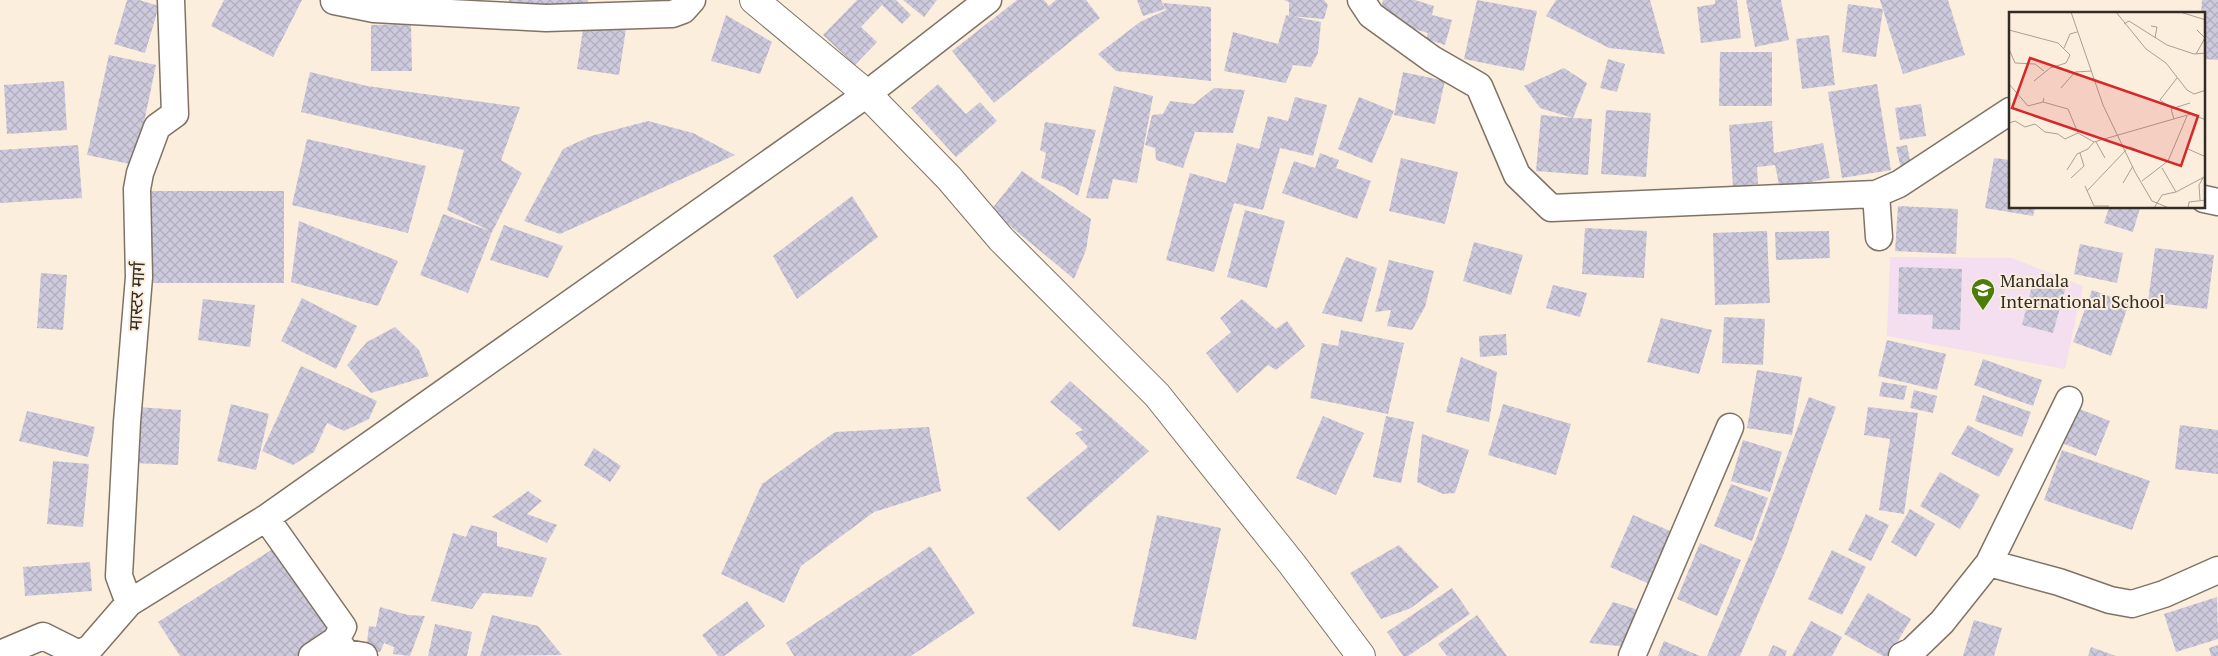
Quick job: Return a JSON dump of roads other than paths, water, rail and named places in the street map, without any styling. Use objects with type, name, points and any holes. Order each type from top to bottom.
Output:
[{"type":"street","name":"मास्टर मार्ग","points":[[129,603],[119,576],[127,422],[139,277],[137,189],[140,173],[157,127],[175,114],[171,0]]},
{"type":"street","points":[[334,1],[374,9],[546,18],[672,14],[683,10],[692,0]]},
{"type":"street","points":[[754,0],[867,94],[949,178],[1001,239],[1158,395],[1292,564],[1361,656]]},
{"type":"street","points":[[0,654],[43,636],[79,654],[90,648],[129,603],[266,518],[867,94],[988,0]]},
{"type":"street","points":[[1361,0],[1371,16],[1432,59],[1479,86],[1517,175],[1551,208],[1876,194],[1899,184],[2009,112]]},
{"type":"street","points":[[1876,194],[1879,237]]},
{"type":"street","points":[[1902,656],[1912,650],[1942,622],[1989,562],[2069,400]]},
{"type":"street","points":[[1632,656],[1730,427]]},
{"type":"street","points":[[266,518],[343,627],[336,640],[312,656]]},
{"type":"street","points":[[1989,562],[2059,582],[2110,600],[2132,604],[2164,594],[2218,570]]},
{"type":"street","points":[[336,640],[346,653],[364,656]]},
{"type":"place","name":"Mandala International School","points":[[1983,311]]}]
